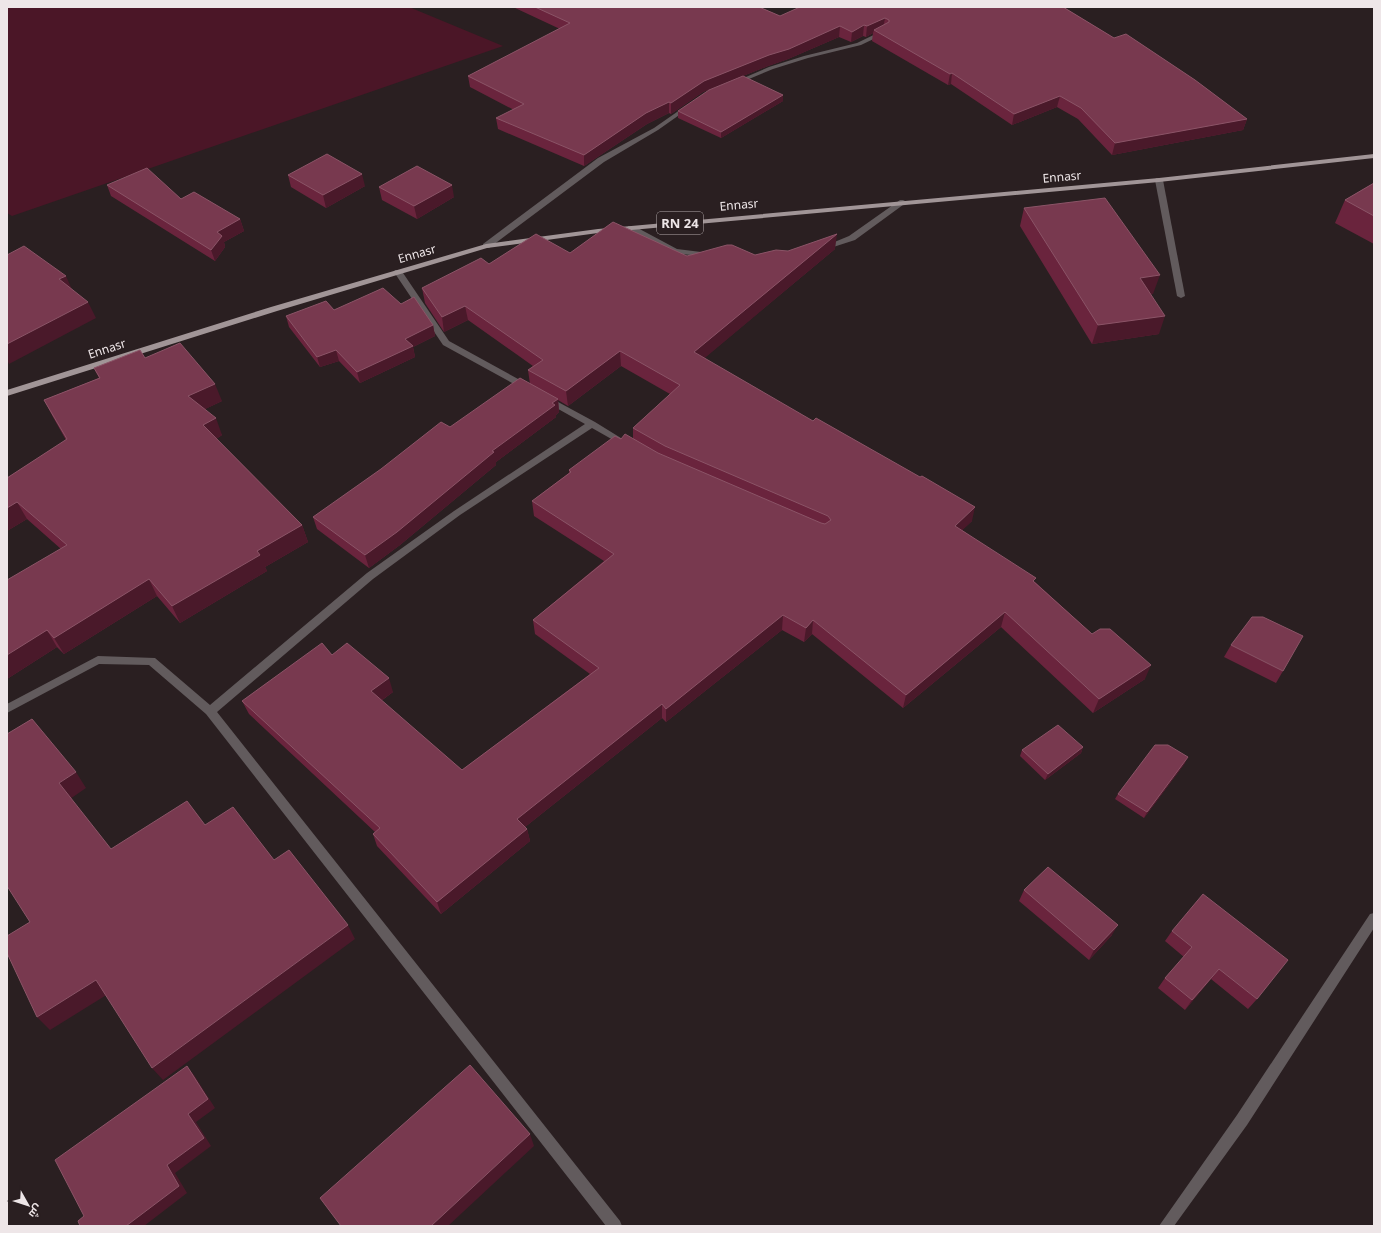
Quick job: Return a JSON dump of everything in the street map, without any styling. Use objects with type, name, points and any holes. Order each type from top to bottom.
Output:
[{"type":"main road","name":"Ennasr","points":[[7,393],[274,308],[486,246],[631,228],[903,202],[1159,180],[1374,156]]},
{"type":"street","points":[[727,86],[771,68],[806,57],[859,44],[884,32]]},
{"type":"street","points":[[486,246],[601,160],[656,129],[693,103]]},
{"type":"street","points":[[1159,180],[1181,296]]},
{"type":"street","points":[[815,251],[852,238],[903,202]]},
{"type":"street","points":[[631,228],[675,251],[714,255]]},
{"type":"street","points":[[398,272],[446,343],[631,446]]},
{"type":"street","points":[[210,711],[370,576],[457,513],[592,424]]},
{"type":"street","points":[[7,709],[98,660],[150,661],[210,711],[615,1226]]},
{"type":"street","points":[[1166,1226],[1242,1120],[1374,918]]},
{"type":"shaded area","points":[[7,7],[409,7],[503,46],[12,216],[7,213]]},
{"type":"building","points":[[535,7],[759,7],[780,16],[800,7],[1063,7],[1114,38],[1126,34],[1195,80],[1247,119],[1115,143],[1081,108],[1060,96],[1014,114],[952,73],[950,74],[874,30],[889,22],[889,20],[885,18],[867,26],[864,25],[852,32],[840,26],[789,49],[769,55],[704,81],[671,103],[669,102],[646,113],[584,155],[496,118],[524,104],[468,76],[570,23]]},
{"type":"building","points":[[743,76],[783,95],[721,132],[678,111],[709,90]]},
{"type":"building","points":[[327,154],[362,174],[323,195],[288,175]]},
{"type":"building","points":[[417,166],[452,185],[414,206],[379,187]]},
{"type":"building","points":[[147,168],[181,199],[194,192],[240,219],[217,232],[222,236],[211,250],[107,185]]},
{"type":"building","points":[[1374,183],[1374,216],[1345,200]]},
{"type":"building","points":[[1105,198],[1160,275],[1140,278],[1165,316],[1098,325],[1024,208]]},
{"type":"building","points":[[613,222],[687,256],[727,245],[732,245],[755,255],[776,250],[788,251],[837,234],[694,352],[813,421],[816,418],[975,507],[955,526],[1036,578],[1033,581],[1092,634],[1100,629],[1110,629],[1151,665],[1099,699],[1005,612],[906,695],[813,620],[806,628],[783,615],[666,709],[662,704],[517,819],[527,829],[437,902],[373,834],[380,828],[242,701],[322,643],[332,655],[347,643],[389,678],[371,691],[462,770],[599,668],[533,620],[614,554],[532,501],[571,472],[569,470],[615,436],[621,439],[625,434],[658,453],[821,523],[825,524],[831,520],[828,516],[665,446],[633,428],[680,385],[620,351],[566,391],[528,370],[543,360],[465,306],[442,317],[422,288],[481,258],[489,264],[536,234],[570,253]]},
{"type":"building","points":[[24,246],[66,276],[59,279],[88,302],[7,344],[7,255]]},
{"type":"building","points":[[383,288],[401,304],[414,297],[433,325],[405,339],[413,346],[357,372],[336,350],[317,357],[286,316],[326,301],[334,310]]},
{"type":"building","points":[[180,343],[215,384],[188,396],[216,418],[203,425],[302,525],[257,551],[260,555],[172,606],[149,579],[54,638],[47,630],[7,655],[7,580],[67,545],[17,502],[7,508],[7,478],[67,439],[44,400],[100,378],[94,368],[140,350],[145,358]]},
{"type":"building","points":[[520,378],[558,399],[552,403],[555,405],[492,451],[494,452],[397,532],[365,555],[313,517],[381,469],[441,422],[450,427]]},
{"type":"building","points":[[1252,617],[1263,617],[1303,636],[1283,671],[1231,645]]},
{"type":"building","points":[[32,719],[76,772],[59,783],[111,849],[187,801],[205,825],[233,807],[274,860],[289,850],[348,925],[152,1068],[96,980],[37,1017],[7,953],[7,936],[30,922],[7,886],[7,734]]},
{"type":"building","points":[[1058,725],[1083,747],[1048,774],[1022,750]]},
{"type":"building","points":[[1155,745],[1168,745],[1188,757],[1147,812],[1118,794]]},
{"type":"building","points":[[1048,867],[1118,925],[1094,950],[1024,890]]},
{"type":"building","points":[[1203,894],[1288,960],[1257,999],[1219,969],[1192,1000],[1165,978],[1192,947],[1172,931]]},
{"type":"building","points":[[470,1065],[530,1134],[431,1226],[341,1226],[320,1198]]},
{"type":"building","points":[[187,1066],[208,1099],[188,1114],[204,1138],[167,1165],[179,1186],[126,1226],[80,1226],[78,1221],[84,1216],[55,1160]]}]
